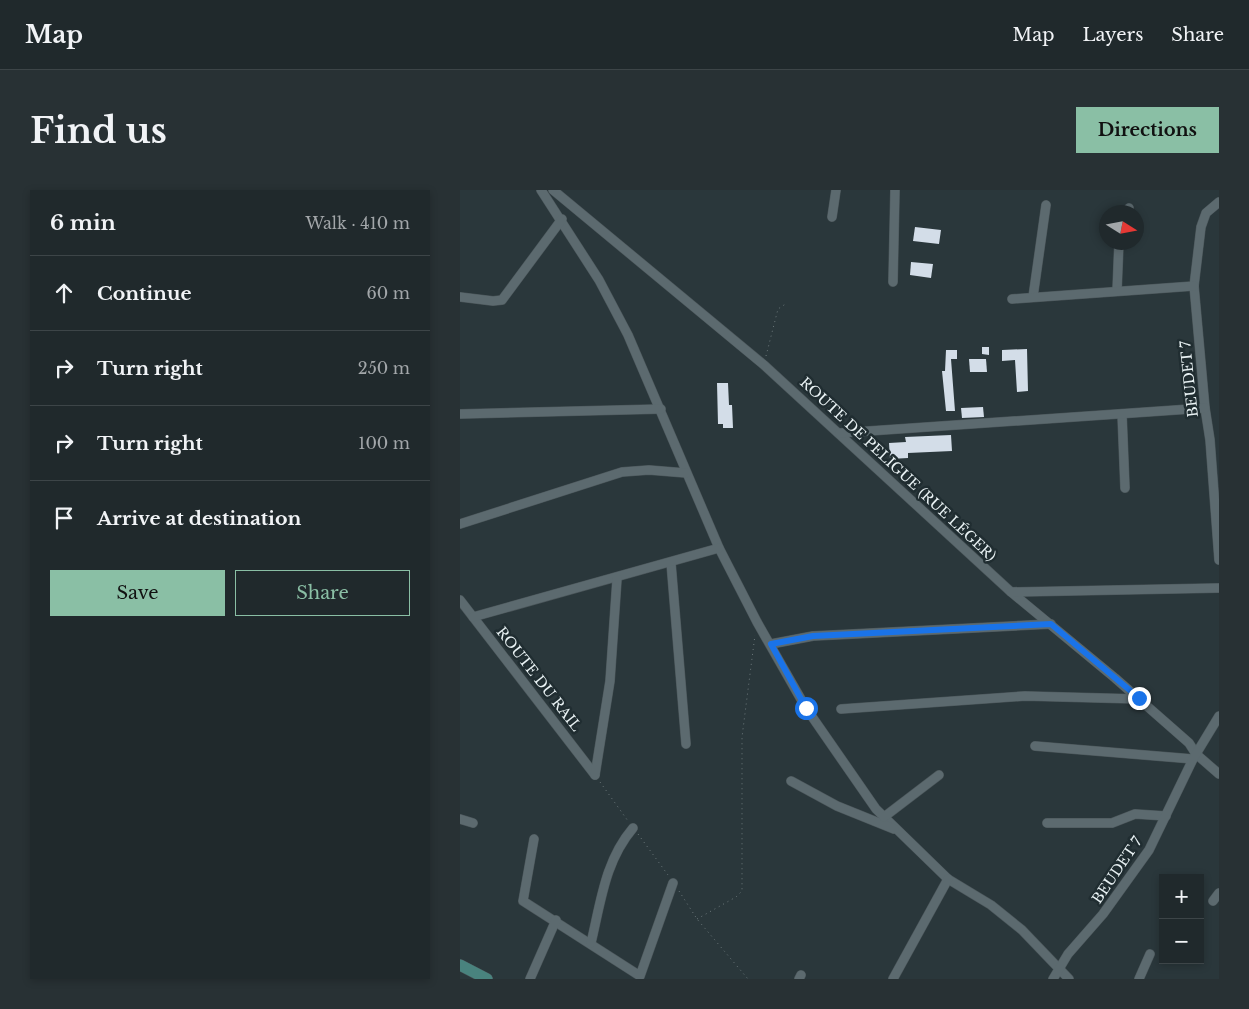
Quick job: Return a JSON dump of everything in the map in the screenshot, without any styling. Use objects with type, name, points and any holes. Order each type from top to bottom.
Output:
[{"type":"main road","points":[[460,965],[487,979]]},
{"type":"street","points":[[541,190],[562,219],[599,280],[628,334],[718,548],[806,708],[876,809],[948,879],[991,905],[1022,930],[1069,979]]},
{"type":"street","name":"ROUTE DE PELIGUE (RUE LÉGER)","points":[[553,190],[764,365],[1011,592],[1139,698],[1189,743],[1194,756],[1219,774]]},
{"type":"street","points":[[832,217],[836,190]]},
{"type":"street","points":[[893,282],[895,190]]},
{"type":"street","name":"BEUDET 7","points":[[1219,203],[1206,213],[1201,227],[1194,286],[1205,408],[1215,440],[1219,560]]},
{"type":"street","points":[[1033,297],[1046,205]]},
{"type":"street","points":[[460,297],[493,301],[502,300],[562,219]]},
{"type":"street","points":[[1117,291],[1119,250]]},
{"type":"street","points":[[1012,299],[1194,286]]},
{"type":"street","points":[[840,433],[1205,408]]},
{"type":"street","points":[[460,414],[661,409]]},
{"type":"street","points":[[1122,414],[1125,488]]},
{"type":"street","points":[[460,524],[622,472],[649,470],[686,473]]},
{"type":"street","points":[[473,617],[617,579],[718,548]]},
{"type":"street","points":[[670,563],[686,744]]},
{"type":"street","name":"ROUTE DU RAIL","points":[[460,600],[595,775],[610,681],[617,579]]},
{"type":"street","points":[[1011,592],[1219,588]]},
{"type":"street","points":[[771,644],[813,636],[1051,624]]},
{"type":"street","points":[[840,709],[1024,696],[1139,698]]},
{"type":"street","name":"BEUDET 7","points":[[1053,979],[1058,968],[1103,914],[1143,858],[1166,816],[1194,756],[1219,716]]},
{"type":"street","points":[[1035,746],[1194,756]]},
{"type":"street","points":[[884,817],[938,775]]},
{"type":"street","points":[[790,781],[837,806],[899,831]]},
{"type":"street","points":[[1047,823],[1112,823],[1135,814],[1166,816]]},
{"type":"street","points":[[460,819],[473,823]]},
{"type":"street","points":[[591,943],[608,872],[620,844],[633,828]]},
{"type":"street","points":[[534,839],[523,900],[643,977],[673,883]]},
{"type":"street","points":[[893,979],[948,879]]},
{"type":"street","points":[[1213,901],[1219,893]]},
{"type":"street","points":[[530,979],[556,920]]},
{"type":"street","points":[[1139,979],[1150,954]]},
{"type":"path","points":[[764,365],[778,309],[787,303]]},
{"type":"path","points":[[697,919],[736,897],[742,891],[742,737],[757,622]]},
{"type":"building","points":[[915,227],[941,230],[939,244],[913,241]]},
{"type":"building","points":[[911,262],[933,264],[931,278],[910,275]]},
{"type":"building","points":[[982,347],[989,347],[989,355],[982,354]]},
{"type":"building","points":[[1027,349],[1028,391],[1017,392],[1015,360],[1002,361],[1002,350]]},
{"type":"building","points":[[946,350],[957,350],[957,359],[951,359],[955,411],[946,411],[942,371],[945,371]]},
{"type":"building","points":[[969,359],[986,359],[987,372],[970,372]]},
{"type":"building","points":[[717,383],[728,383],[729,405],[732,405],[733,428],[723,428],[723,424],[718,424]]},
{"type":"building","points":[[983,407],[984,417],[962,418],[961,408]]},
{"type":"building","points":[[951,435],[952,451],[908,453],[908,458],[890,459],[889,443],[906,442],[905,437]]},
{"type":"route","points":[[806,708],[771,644],[813,636],[1051,624],[1139,698]]}]
